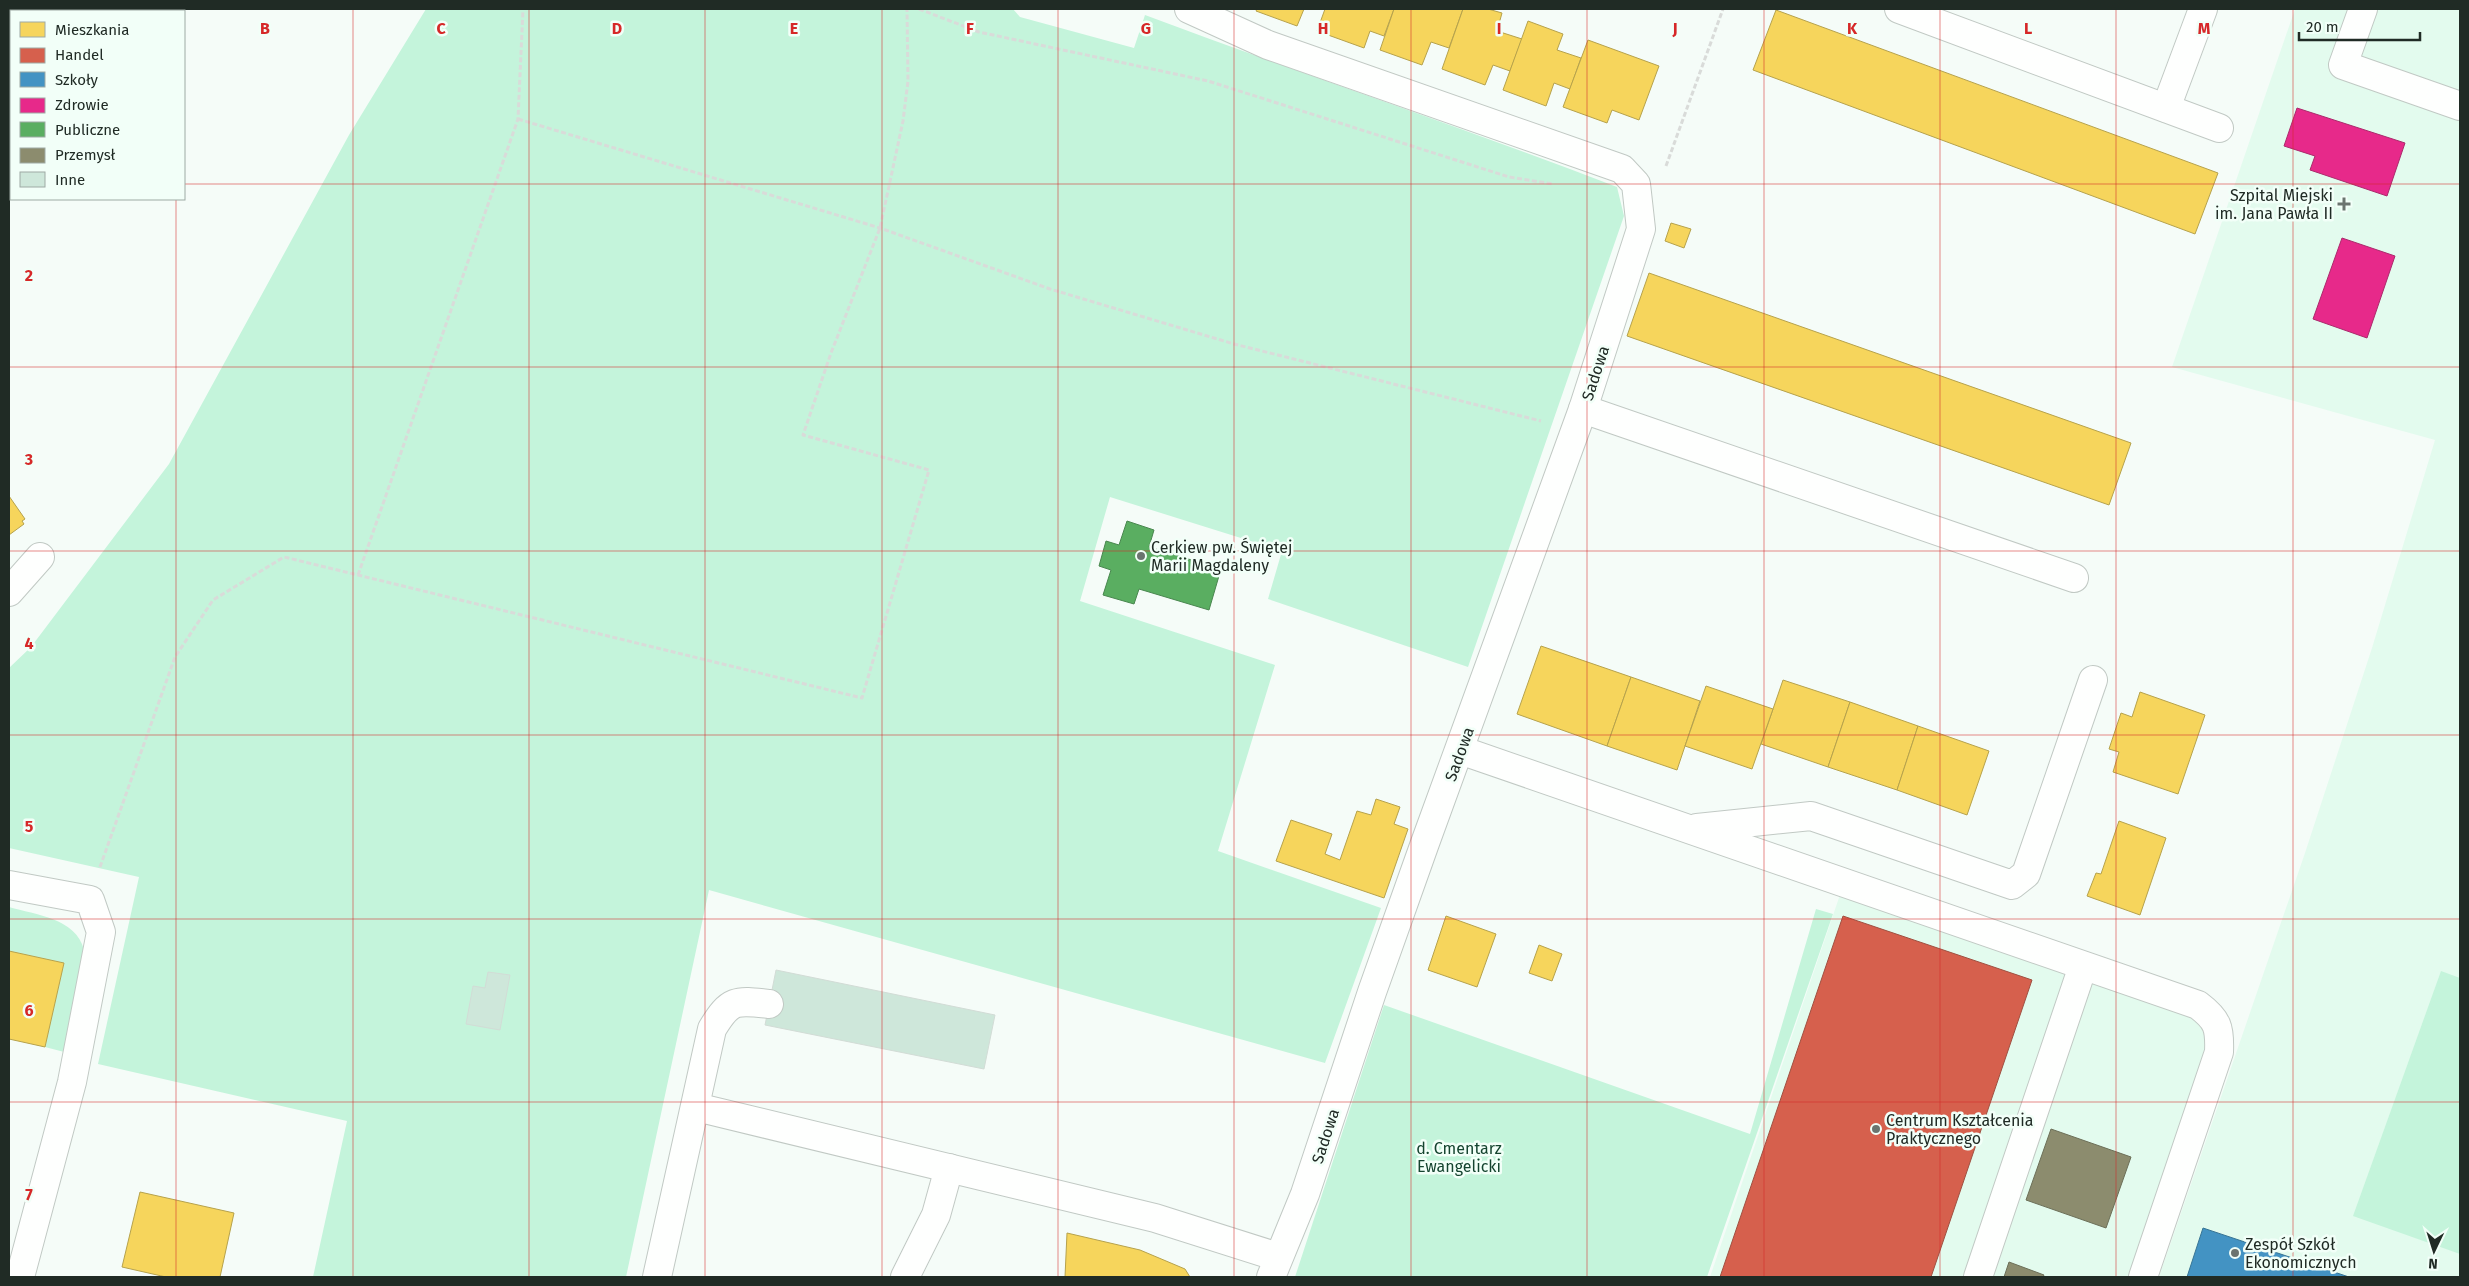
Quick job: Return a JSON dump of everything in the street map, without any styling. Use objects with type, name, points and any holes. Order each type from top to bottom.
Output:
[{"type":"street","name":"Sadowa","points":[[1190,9],[1268,45],[1622,168],[1636,184],[1641,229],[1583,409],[1376,983],[1306,1194],[1275,1267]]},
{"type":"street","points":[[1899,9],[2220,128]]},
{"type":"street","points":[[2166,108],[2203,9]]},
{"type":"street","points":[[2363,9],[2343,65],[2460,106]]},
{"type":"street","points":[[1583,409],[2074,578]]},
{"type":"street","points":[[9,592],[40,557]]},
{"type":"street","points":[[1688,829],[1811,816],[2012,885],[2026,874],[2093,680]]},
{"type":"street","points":[[1460,750],[2198,1006],[2210,1014],[2217,1024],[2220,1036],[2219,1052],[2142,1277]]},
{"type":"street","points":[[9,885],[90,900],[101,932],[72,1082],[20,1277]]},
{"type":"street","points":[[1978,1277],[2083,966]]},
{"type":"street","points":[[657,1277],[712,1029],[723,1010],[741,1000],[770,1004]]},
{"type":"street","points":[[696,1107],[1155,1218],[1275,1267]]},
{"type":"street","points":[[905,1277],[936,1215],[949,1168]]},
{"type":"path","points":[[358,575],[518,119],[523,9]]},
{"type":"path","points":[[86,900],[111,843],[174,657],[213,600],[284,557],[862,698],[929,470],[803,434],[831,353],[880,228],[903,121],[908,81],[907,9]]},
{"type":"path","points":[[919,9],[979,32],[1208,81],[1509,177],[1555,185]]},
{"type":"path","points":[[1663,173],[1723,9]]},
{"type":"path","points":[[518,119],[880,228],[1050,290],[1234,344],[1543,421]]},
{"type":"shaded area","points":[[2295,9],[2460,9],[2460,1277],[2159,1277],[2305,853],[2372,648],[2435,440],[2172,367]]},
{"type":"shaded area","points":[[1844,883],[2217,1024],[2143,1277],[1710,1277]]},
{"type":"green space","points":[[9,9],[140,9],[10,10],[9,101]]},
{"type":"green space","points":[[426,9],[1013,9],[1020,17],[1134,48],[1145,15],[1617,187],[1624,216],[1468,667],[1268,599],[1282,551],[1110,497],[1080,601],[1275,665],[1218,851],[1381,908],[1325,1063],[709,890],[626,1277],[313,1277],[347,1121],[98,1064],[139,877],[9,848],[9,668],[31,647],[169,464],[349,135]]},
{"type":"green space","points":[[9,907],[54,919],[64,924],[80,939],[84,950],[68,1053],[45,1047],[64,963],[9,951]]},
{"type":"green space","name":"d. Cmentarz Ewangelicki","points":[[1816,909],[1833,914],[1707,1277],[1295,1277],[1384,1005],[1750,1134]]},
{"type":"green space","points":[[2441,971],[2460,978],[2460,1254],[2353,1216]]},
{"type":"building: Mieszkania","points":[[1257,9],[1304,9],[1297,26],[1256,11]]},
{"type":"building: Mieszkania","points":[[1325,9],[1394,9],[1384,36],[1370,31],[1364,48],[1317,31]]},
{"type":"building: Mieszkania","points":[[1394,9],[1463,9],[1449,48],[1431,42],[1422,65],[1380,50]]},
{"type":"building: Mieszkania","points":[[1463,9],[1488,9],[1502,13],[1497,31],[1522,39],[1510,71],[1493,65],[1485,85],[1442,69]]},
{"type":"building: Mieszkania","points":[[1776,10],[2218,173],[2195,234],[1753,70]]},
{"type":"building: Mieszkania","points":[[1528,21],[1563,34],[1557,50],[1581,58],[1570,89],[1554,83],[1546,106],[1503,90]]},
{"type":"building: Mieszkania","points":[[1588,40],[1659,66],[1639,120],[1612,110],[1607,123],[1563,107]]},
{"type":"building: Mieszkania","points":[[1671,223],[1691,229],[1684,248],[1665,241]]},
{"type":"building: Mieszkania","points":[[1649,273],[2131,443],[2109,505],[1627,336]]},
{"type":"building: Mieszkania","points":[[9,496],[25,519],[22,521],[24,524],[9,535]]},
{"type":"building: Mieszkania","points":[[1541,646],[1631,677],[1607,746],[1517,714]]},
{"type":"building: Mieszkania","points":[[1631,677],[1700,701],[1677,770],[1607,746]]},
{"type":"building: Mieszkania","points":[[1783,680],[1850,702],[1828,767],[1761,744]]},
{"type":"building: Mieszkania","points":[[1706,686],[1773,709],[1752,769],[1685,746]]},
{"type":"building: Mieszkania","points":[[2140,692],[2205,715],[2178,794],[2113,772],[2119,752],[2109,749],[2121,713],[2132,717]]},
{"type":"building: Mieszkania","points":[[1850,702],[1918,726],[1897,790],[1828,767]]},
{"type":"building: Mieszkania","points":[[1918,726],[1989,751],[1967,815],[1897,790]]},
{"type":"building: Mieszkania","points":[[1376,799],[1400,807],[1394,824],[1408,829],[1384,898],[1276,861],[1291,820],[1332,834],[1325,854],[1340,860],[1357,811],[1371,815]]},
{"type":"building: Mieszkania","points":[[2119,821],[2166,838],[2140,915],[2087,896],[2096,873],[2101,874]]},
{"type":"building: Mieszkania","points":[[1446,916],[1496,934],[1477,987],[1428,970]]},
{"type":"building: Mieszkania","points":[[1539,945],[1562,954],[1552,981],[1529,973]]},
{"type":"building: Mieszkania","points":[[9,951],[64,963],[45,1047],[9,1039]]},
{"type":"building: Mieszkania","points":[[140,1192],[234,1213],[220,1277],[166,1277],[122,1267]]},
{"type":"building: Mieszkania","points":[[1067,1233],[1140,1250],[1185,1269],[1190,1277],[1065,1277]]},
{"type":"building: Handel","name":"Centrum Kształcenia Praktycznego","points":[[1843,916],[2032,980],[1931,1277],[1720,1277]]},
{"type":"building: Szkoły","name":"Zespół Szkół Ekonomicznych","points":[[2203,1228],[2349,1277],[2187,1277]]},
{"type":"building: Zdrowie","points":[[2297,108],[2405,143],[2387,196],[2310,170],[2315,156],[2284,146]]},
{"type":"building: Zdrowie","points":[[2342,238],[2395,256],[2367,338],[2313,319]]},
{"type":"building: Publiczne","name":"Cerkiew pw. Świętej Marii Magdaleny","points":[[1127,521],[1154,530],[1149,547],[1221,569],[1209,610],[1139,589],[1134,604],[1103,595],[1111,570],[1099,566],[1106,541],[1119,545]]},
{"type":"building: Przemysł","points":[[2051,1129],[2131,1157],[2106,1228],[2026,1200]]},
{"type":"building: Przemysł","points":[[2009,1262],[2044,1275],[2043,1277],[2004,1277]]},
{"type":"building: Inne","points":[[776,970],[995,1015],[984,1069],[765,1025]]},
{"type":"building: Inne","points":[[488,972],[510,975],[500,1030],[466,1024],[473,986],[485,988]]},
{"type":"place","name":"Szpital Miejski im. Jana Pawła II","points":[[2344,204]]},
{"type":"place","name":"Cerkiew pw. Świętej Marii Magdaleny","points":[[1141,556]]},
{"type":"place","name":"Centrum Kształcenia Praktycznego","points":[[1876,1129]]},
{"type":"place","name":"Zespół Szkół Ekonomicznych","points":[[2235,1253]]}]
